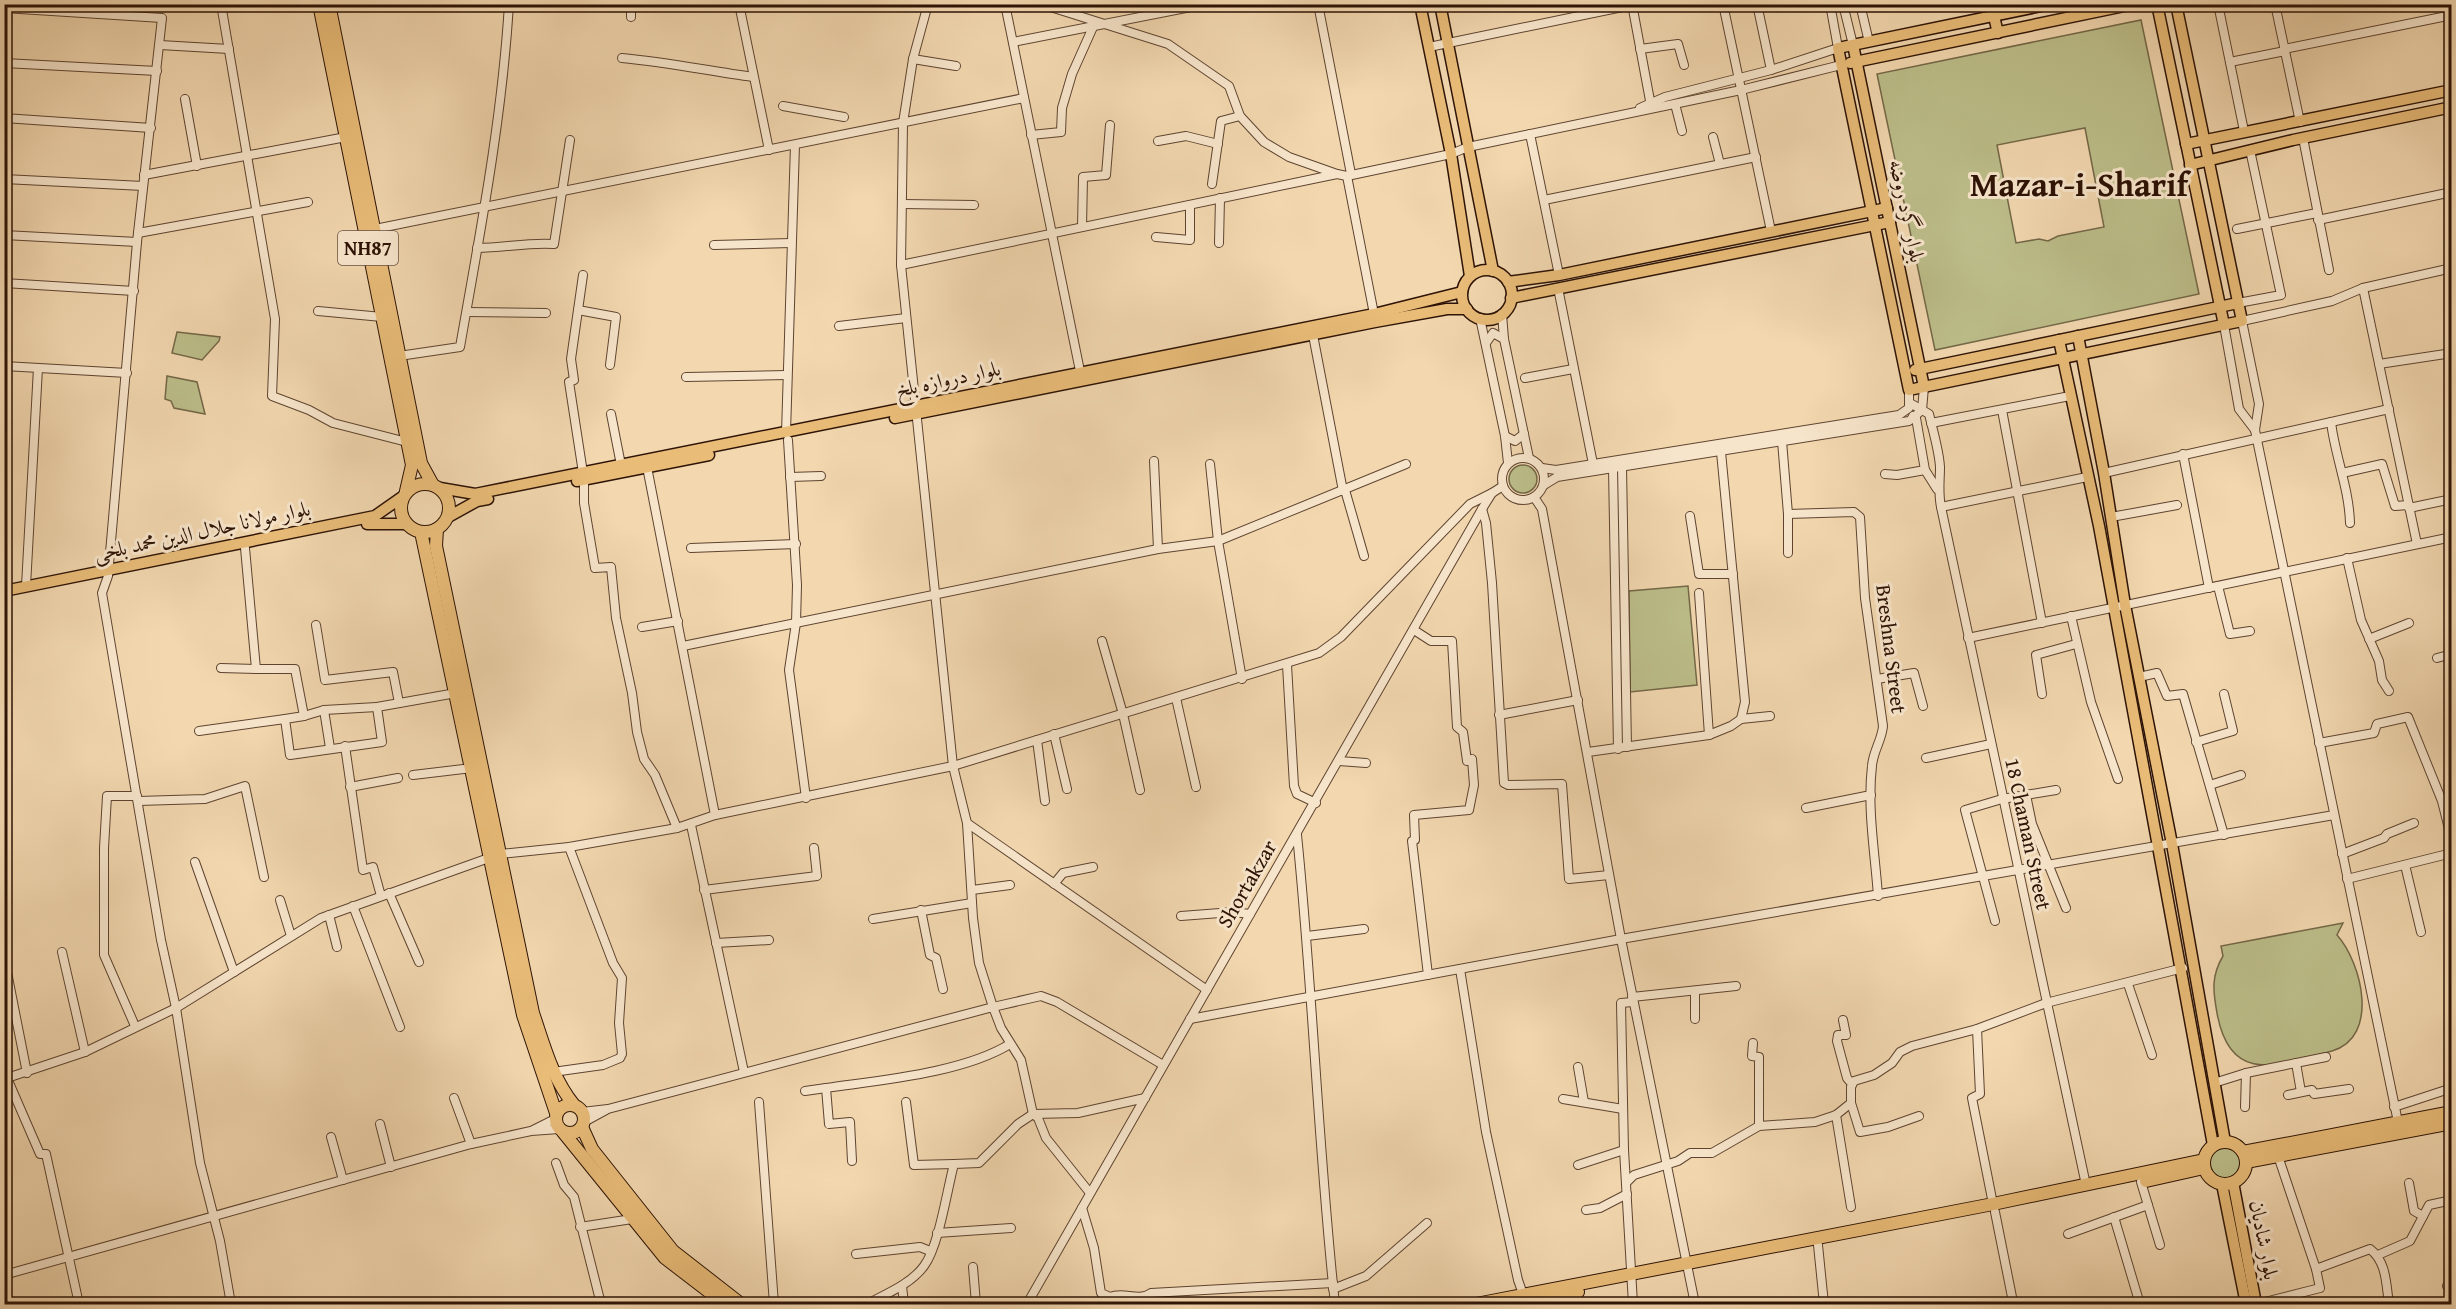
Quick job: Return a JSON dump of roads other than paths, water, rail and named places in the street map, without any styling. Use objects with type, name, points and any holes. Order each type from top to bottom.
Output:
[{"type":"highway","name":"NH87","points":[[319,4],[346,137],[399,357],[421,464],[449,502],[448,517]]},
{"type":"highway","name":"NH87","points":[[329,4],[382,317],[411,465],[400,512],[406,524]]},
{"type":"highway","points":[[404,494],[419,484],[437,487]]},
{"type":"highway","points":[[406,524],[421,532],[437,529],[448,517]]},
{"type":"highway","points":[[437,529],[436,546],[523,1015],[558,1123],[665,1258],[725,1305]]},
{"type":"highway","points":[[421,532],[472,768],[533,1012],[553,1072],[561,1090],[581,1117],[592,1149],[673,1251],[741,1305]]},
{"type":"highway","points":[[558,1123],[564,1106],[581,1117]]},
{"type":"highway","points":[[2244,1157],[2451,1112]]},
{"type":"highway","points":[[558,1123],[573,1133],[581,1117]]},
{"type":"highway","points":[[2244,1157],[2278,1156],[2451,1123]]},
{"type":"highway","points":[[1476,1305],[1524,1302],[1688,1266],[2141,1182],[2204,1164],[2219,1143],[2232,1143],[2244,1157],[2243,1174],[2228,1183],[2211,1179],[2204,1164]]},
{"type":"highway","points":[[1688,1266],[1818,1245],[1994,1208],[2086,1185],[2204,1164]]},
{"type":"main road","points":[[1420,4],[1451,154],[1470,276]]},
{"type":"main road","points":[[1440,4],[1493,271]]},
{"type":"main road","points":[[1991,4],[1998,33]]},
{"type":"main road","points":[[1838,48],[1994,16],[2015,8],[2051,4]]},
{"type":"main road","points":[[1841,65],[2134,4]]},
{"type":"main road","points":[[2157,4],[2224,325]]},
{"type":"main road","points":[[1909,390],[2242,321],[2176,4]]},
{"type":"main road","points":[[2015,8],[2020,28]]},
{"type":"main road","name":"بلوار گرد روضه","points":[[1853,45],[1924,387]]},
{"type":"main road","name":"بلوار گرد روضه","points":[[1838,48],[1909,390]]},
{"type":"main road","points":[[2186,144],[2451,90]]},
{"type":"main road","points":[[2190,165],[2298,139],[2447,108],[2439,93]]},
{"type":"main road","points":[[2295,123],[2298,139]]},
{"type":"main road","points":[[1508,282],[1558,275],[1887,208]]},
{"type":"main road","points":[[1511,298],[1890,222]]},
{"type":"main road","points":[[1481,270],[1493,271],[1508,282],[1511,298],[1502,314],[1487,319],[1480,318],[1467,309],[1462,292],[1470,276],[1481,270]]},
{"type":"main road","name":"بلوار دروازه بلخ","points":[[916,410],[1080,371],[1374,314],[1462,292]]},
{"type":"main road","points":[[1905,372],[2238,303]]},
{"type":"main road","name":"بلوار دروازه بلخ","points":[[437,487],[476,494],[647,467],[916,410],[1447,309],[1467,309]]},
{"type":"main road","points":[[2078,336],[2111,517],[2119,606],[2159,846],[2219,1143]]},
{"type":"main road","points":[[2059,340],[2087,477],[2139,676],[2172,844],[2214,1083],[2219,1143]]},
{"type":"main road","name":"بلوار دروازه بلخ","points":[[448,517],[477,501],[621,465],[787,436]]},
{"type":"main road","name":"بلوار مولانا جلال الدین محمد بلخی","points":[[4,596],[375,516],[404,494]]},
{"type":"main road","name":"بلوار مولانا جلال الدین محمد بلخی","points":[[4,591],[376,522],[406,524]]},
{"type":"main road","name":"بلوار شادیان","points":[[2228,1183],[2246,1305]]},
{"type":"main road","name":"بلوار شادیان","points":[[2228,1183],[2256,1305]]},
{"type":"street","points":[[221,4],[275,319],[272,396],[309,410],[333,423],[407,442]]},
{"type":"street","points":[[399,357],[460,347],[486,208],[505,65],[510,4]]},
{"type":"street","points":[[631,4],[631,17]]},
{"type":"street","points":[[739,4],[770,150]]},
{"type":"street","points":[[928,4],[913,59],[903,123],[902,265],[953,766],[967,823],[972,903],[979,963],[993,1007],[1010,1044],[1021,1060],[1033,1114],[1038,1118],[1046,1138],[1090,1193]]},
{"type":"street","points":[[1005,4],[1080,371]]},
{"type":"street","points":[[1041,4],[1168,44],[1229,86],[1240,116],[1264,142],[1289,157],[1337,174],[1349,175],[1634,112],[1838,48],[1830,4]]},
{"type":"street","points":[[1013,42],[1206,4]]},
{"type":"street","points":[[1318,4],[1374,314]]},
{"type":"street","points":[[1723,4],[1771,231]]},
{"type":"street","points":[[1757,4],[1771,70]]},
{"type":"street","points":[[1843,4],[1853,45]]},
{"type":"street","points":[[1860,4],[1869,42]]},
{"type":"street","points":[[2218,4],[2244,131]]},
{"type":"street","points":[[2275,4],[2295,123]]},
{"type":"street","points":[[2332,4],[2336,7],[2346,4]]},
{"type":"street","points":[[1429,47],[1632,5],[1651,105]]},
{"type":"street","points":[[4,9],[162,18],[151,128],[142,186],[108,573],[102,592],[161,940],[176,1008],[200,1162],[220,1241],[231,1305]]},
{"type":"street","points":[[2230,62],[2451,15]]},
{"type":"street","points":[[1031,135],[1061,132],[1065,97],[1093,27]]},
{"type":"street","points":[[1640,49],[1678,44],[1684,65]]},
{"type":"street","points":[[160,45],[229,50]]},
{"type":"street","points":[[622,58],[665,62],[698,70],[753,77]]},
{"type":"street","points":[[913,59],[956,66]]},
{"type":"street","points":[[4,63],[157,71]]},
{"type":"street","points":[[1651,105],[1675,104],[1841,65]]},
{"type":"street","points":[[369,230],[1024,98]]},
{"type":"street","points":[[185,99],[197,165]]},
{"type":"street","points":[[1675,104],[1682,131]]},
{"type":"street","points":[[783,106],[844,117]]},
{"type":"street","points":[[1212,184],[1221,122],[1240,116]]},
{"type":"street","points":[[4,118],[151,128]]},
{"type":"street","points":[[1082,227],[1083,177],[1106,175],[1110,125]]},
{"type":"street","points":[[1530,134],[1558,275]]},
{"type":"street","points":[[1158,141],[1186,136],[1218,144]]},
{"type":"street","points":[[144,176],[346,137]]},
{"type":"street","points":[[1713,137],[1720,164]]},
{"type":"street","points":[[2298,139],[2329,270]]},
{"type":"street","points":[[477,248],[504,248],[542,242],[554,244],[570,140]]},
{"type":"street","points":[[795,145],[787,436],[795,544],[796,623],[789,670],[806,798]]},
{"type":"street","points":[[2238,303],[2281,295],[2250,150]]},
{"type":"street","points":[[1544,200],[1756,158]]},
{"type":"street","points":[[902,265],[1337,174]]},
{"type":"street","points":[[4,179],[142,186]]},
{"type":"street","points":[[2237,229],[2451,192]]},
{"type":"street","points":[[1219,243],[1220,198]]},
{"type":"street","points":[[138,233],[308,202]]},
{"type":"street","points":[[902,204],[974,205]]},
{"type":"street","points":[[1156,237],[1190,240],[1190,205]]},
{"type":"street","points":[[4,235],[137,242]]},
{"type":"street","points":[[714,245],[791,243]]},
{"type":"street","points":[[2398,1122],[2256,434],[2259,404],[2242,321],[2332,301],[2363,288],[2451,268]]},
{"type":"street","points":[[583,274],[571,359],[574,380],[569,382],[584,476],[584,503],[595,568],[611,567],[616,618],[632,693],[637,732],[644,759],[655,775],[677,828]]},
{"type":"street","points":[[4,284],[134,291]]},
{"type":"street","points":[[1558,288],[1593,464]]},
{"type":"street","points":[[2363,288],[2417,544]]},
{"type":"street","points":[[578,310],[616,317],[610,364]]},
{"type":"street","points":[[318,311],[382,317]]},
{"type":"street","points":[[466,312],[546,313]]},
{"type":"street","points":[[1502,314],[1504,339],[1529,458],[1542,468],[1556,470],[1899,415],[1908,407]]},
{"type":"street","points":[[839,326],[906,318]]},
{"type":"street","points":[[1480,318],[1506,436],[1508,463],[1501,478],[1503,486],[1516,499],[1534,497],[1544,485],[1557,477],[1910,421],[1922,410],[1924,387]]},
{"type":"street","points":[[2224,325],[2240,409],[2256,434]]},
{"type":"street","points":[[1486,343],[1493,333],[1504,339]]},
{"type":"street","points":[[1313,335],[1344,490],[1364,556]]},
{"type":"street","points":[[2379,364],[2451,352]]},
{"type":"street","points":[[4,366],[127,373]]},
{"type":"street","points":[[26,586],[38,368]]},
{"type":"street","points":[[1526,378],[1573,369]]},
{"type":"street","points":[[686,377],[787,375]]},
{"type":"street","points":[[1909,390],[1908,407],[1916,417]]},
{"type":"street","points":[[1931,423],[2070,396]]},
{"type":"street","name":"18 Chaman Street","points":[[1908,407],[1929,414],[1940,467],[1937,489]]},
{"type":"street","points":[[2104,473],[2256,434],[2331,422],[2389,409]]},
{"type":"street","points":[[2002,410],[2042,623]]},
{"type":"street","points":[[611,414],[621,465]]},
{"type":"street","name":"18 Chaman Street","points":[[1916,417],[1925,470],[1937,489],[1941,507],[2086,1185]]},
{"type":"street","points":[[2331,422],[2334,446],[2350,502],[2350,523]]},
{"type":"street","points":[[1506,436],[1515,441],[1524,434]]},
{"type":"street","points":[[1782,441],[1788,514],[1788,554]]},
{"type":"street","points":[[1721,452],[1745,702],[1741,719]]},
{"type":"street","points":[[2183,454],[2209,588]]},
{"type":"street","points":[[1508,463],[1515,459],[1529,458]]},
{"type":"street","points":[[1154,461],[1158,549]]},
{"type":"street","points":[[1210,464],[1218,541],[1242,679]]},
{"type":"street","points":[[683,646],[1158,549],[1218,541],[1406,464]]},
{"type":"street","points":[[2342,473],[2382,464],[2395,506],[2409,507],[2451,499]]},
{"type":"street","points":[[647,467],[715,815]]},
{"type":"street","points":[[1622,467],[1627,747]]},
{"type":"street","points":[[1542,468],[1544,485]]},
{"type":"street","points":[[1612,468],[1618,748]]},
{"type":"street","points":[[1884,474],[1897,475],[1925,470]]},
{"type":"street","points":[[790,477],[821,476]]},
{"type":"street","points":[[1941,507],[2087,477]]},
{"type":"street","name":"Shortakzar","points":[[1028,1305],[1482,509],[1492,493],[1503,486]]},
{"type":"street","points":[[79,1305],[46,1154],[40,1154],[6,1078],[27,1073],[85,1052],[176,1008],[329,915],[495,855],[569,847],[677,828],[715,815],[953,766],[1242,679],[1318,653],[1341,637],[1470,504],[1492,493]]},
{"type":"street","points":[[1534,497],[1542,509],[1621,939],[1695,1305]]},
{"type":"street","points":[[2111,517],[2177,505]]},
{"type":"street","points":[[1482,509],[1486,523],[1492,583],[1505,784],[1562,784],[1569,879],[1609,875]]},
{"type":"street","name":"Breshna Street","points":[[1788,514],[1858,513],[1865,598],[1883,726],[1882,736],[1874,751],[1871,795],[1878,896]]},
{"type":"street","points":[[1690,516],[1700,574],[1732,574]]},
{"type":"street","points":[[1968,638],[2450,537],[2451,554]]},
{"type":"street","points":[[691,548],[795,544]]},
{"type":"street","points":[[245,548],[256,669]]},
{"type":"street","points":[[2347,558],[2361,620],[2381,667],[2382,680],[2389,692]]},
{"type":"street","points":[[2218,586],[2230,634],[2250,632]]},
{"type":"street","points":[[1700,593],[1709,735]]},
{"type":"street","points":[[2071,616],[2091,702],[2118,779]]},
{"type":"street","points":[[642,627],[678,621]]},
{"type":"street","points":[[2369,639],[2409,623]]},
{"type":"street","points":[[316,625],[325,680],[393,672],[399,703]]},
{"type":"street","points":[[1414,630],[1431,641],[1452,641],[1457,727],[1463,732],[1467,760],[1472,759],[1474,785],[1469,810],[1414,815],[1415,840],[1412,841],[1428,975]]},
{"type":"street","points":[[1102,641],[1123,714],[1140,790]]},
{"type":"street","points":[[2042,694],[2036,655],[2076,644]]},
{"type":"street","points":[[2437,658],[2451,654]]},
{"type":"street","points":[[1287,665],[1294,786],[1297,794],[1316,803]]},
{"type":"street","points":[[220,668],[295,669],[304,716]]},
{"type":"street","points":[[1877,679],[1914,673],[1923,706]]},
{"type":"street","points":[[2139,676],[2157,673],[2167,696],[2183,694],[2224,835]]},
{"type":"street","points":[[199,731],[304,716],[324,710],[377,707],[456,693]]},
{"type":"street","points":[[2196,742],[2233,731],[2224,693]]},
{"type":"street","points":[[1176,698],[1196,787]]},
{"type":"street","points":[[1499,715],[1578,700]]},
{"type":"street","points":[[285,718],[290,755],[382,742],[377,707]]},
{"type":"street","points":[[324,710],[330,748]]},
{"type":"street","points":[[1587,752],[1709,735],[1741,719],[1770,716]]},
{"type":"street","points":[[2319,743],[2374,733],[2377,724],[2408,717],[2442,801],[2451,840]]},
{"type":"street","points":[[1054,734],[1067,789]]},
{"type":"street","points":[[1037,740],[1045,801]]},
{"type":"street","points":[[1926,758],[1991,744]]},
{"type":"street","points":[[345,746],[362,850],[358,850],[363,870],[373,867],[419,962]]},
{"type":"street","points":[[1339,761],[1366,763]]},
{"type":"street","points":[[413,776],[472,768]]},
{"type":"street","points":[[2210,785],[2241,775]]},
{"type":"street","points":[[350,787],[398,778]]},
{"type":"street","points":[[135,1026],[104,955],[104,848],[107,796],[138,799],[205,799],[245,786],[264,877]]},
{"type":"street","points":[[1995,921],[1981,878],[1965,810],[2002,800],[2056,790]]},
{"type":"street","points":[[1806,808],[1871,795]]},
{"type":"street","points":[[2026,795],[2032,824],[2066,908]]},
{"type":"street","points":[[1190,1019],[1621,939],[2018,872],[2334,815]]},
{"type":"street","points":[[967,823],[1207,990]]},
{"type":"street","points":[[2342,854],[2385,838],[2387,834],[2414,823]]},
{"type":"street","points":[[691,825],[744,1072]]},
{"type":"street","points":[[1296,835],[1307,936],[1335,1305]]},
{"type":"street","points":[[553,1072],[603,1065],[621,1058],[622,1054],[619,1023],[622,978],[613,963],[569,847]]},
{"type":"street","points":[[704,890],[817,876],[814,848]]},
{"type":"street","points":[[2347,879],[2451,854]]},
{"type":"street","points":[[195,862],[234,972]]},
{"type":"street","points":[[2405,865],[2421,932]]},
{"type":"street","points":[[1054,884],[1063,873],[1093,867]]},
{"type":"street","points":[[972,890],[1010,885]]},
{"type":"street","points":[[280,900],[291,936]]},
{"type":"street","points":[[873,919],[972,903]]},
{"type":"street","points":[[352,906],[400,1027]]},
{"type":"street","points":[[921,910],[930,955],[936,958],[943,989]]},
{"type":"street","points":[[1181,916],[1233,912],[1250,914]]},
{"type":"street","points":[[329,915],[337,947]]},
{"type":"street","points":[[1307,936],[1364,929]]},
{"type":"street","points":[[716,943],[769,940]]},
{"type":"street","points":[[62,952],[85,1052]]},
{"type":"street","points":[[4,957],[27,1073]]},
{"type":"street","points":[[1852,1084],[1874,1075],[1892,1063],[1900,1052],[1912,1046],[1977,1029],[2046,1003],[2128,984],[2182,968]]},
{"type":"street","points":[[1460,969],[1486,1131],[1524,1302]]},
{"type":"street","points":[[2128,984],[2152,1055]]},
{"type":"street","points":[[1633,1305],[1629,1278],[1621,1004],[1633,1000],[1737,986]]},
{"type":"street","points":[[1695,991],[1695,1019]]},
{"type":"street","points":[[581,1117],[744,1072],[1041,996],[1057,1002],[1163,1065]]},
{"type":"street","points":[[1843,1020],[1846,1035],[1838,1035],[1837,1041],[1846,1078],[1852,1084],[1851,1103],[1860,1132],[1888,1127],[1919,1116]]},
{"type":"street","points":[[1977,1029],[1980,1094],[1972,1098],[2013,1302]]},
{"type":"street","points":[[1753,1042],[1752,1056],[1759,1057],[1760,1126]]},
{"type":"street","points":[[805,1091],[955,1065],[993,1055],[1010,1044]]},
{"type":"street","points":[[2214,1083],[2246,1073],[2326,1058]]},
{"type":"street","points":[[2296,1063],[2301,1092]]},
{"type":"street","points":[[1578,1067],[1584,1102]]},
{"type":"street","points":[[2245,1107],[2246,1073]]},
{"type":"street","points":[[826,1088],[830,1124],[850,1122],[852,1161]]},
{"type":"street","points":[[2394,1107],[2451,1088]]},
{"type":"street","points":[[2288,1095],[2312,1090],[2314,1094],[2318,1094],[2349,1089]]},
{"type":"street","points":[[454,1098],[471,1144]]},
{"type":"street","points":[[906,1102],[914,1165],[979,1162],[1018,1124],[1033,1114],[1078,1113],[1145,1098]]},
{"type":"street","points":[[1563,1099],[1623,1109]]},
{"type":"street","points":[[759,1102],[774,1305]]},
{"type":"street","points":[[1627,1182],[1634,1175],[1678,1161],[1690,1153],[1712,1153],[1760,1126],[1815,1122],[1836,1116],[1851,1103]]},
{"type":"street","points":[[1836,1116],[1851,1208]]},
{"type":"street","points":[[4,1275],[471,1144],[558,1123]]},
{"type":"street","points":[[381,1124],[391,1167]]},
{"type":"street","points":[[332,1137],[343,1180]]},
{"type":"street","points":[[1578,1165],[1624,1150]]},
{"type":"street","points":[[2256,1305],[2320,1288],[2316,1269],[2278,1156]]},
{"type":"street","points":[[556,1162],[564,1185],[574,1197],[601,1305]]},
{"type":"street","points":[[867,1305],[902,1286],[923,1268],[937,1233],[954,1164]]},
{"type":"street","points":[[2141,1182],[2160,1245]]},
{"type":"street","points":[[2409,1183],[2414,1211],[2423,1216]]},
{"type":"street","points":[[1586,1210],[1600,1208],[1627,1194]]},
{"type":"street","points":[[2378,1255],[2410,1241],[2423,1216],[2433,1203],[2451,1200]]},
{"type":"street","points":[[2068,1234],[2148,1205]]},
{"type":"street","points":[[1082,1208],[1094,1248],[1101,1293],[1111,1301],[1116,1294],[1145,1297],[1151,1293],[1333,1286],[1366,1276],[1427,1223]]},
{"type":"street","points":[[2114,1217],[2139,1302]]},
{"type":"street","points":[[580,1227],[632,1219]]},
{"type":"street","points":[[937,1233],[1011,1228]]},
{"type":"street","points":[[1818,1245],[1824,1305]]},
{"type":"street","points":[[856,1254],[920,1247],[930,1251]]},
{"type":"street","points":[[2316,1269],[2366,1248],[2378,1255],[2385,1272],[2389,1305]]},
{"type":"street","points":[[973,1267],[976,1305]]},
{"type":"street","points":[[902,1286],[904,1305]]},
{"type":"district","name":"Mazar-i-Sharif","points":[[2079,184]]}]
